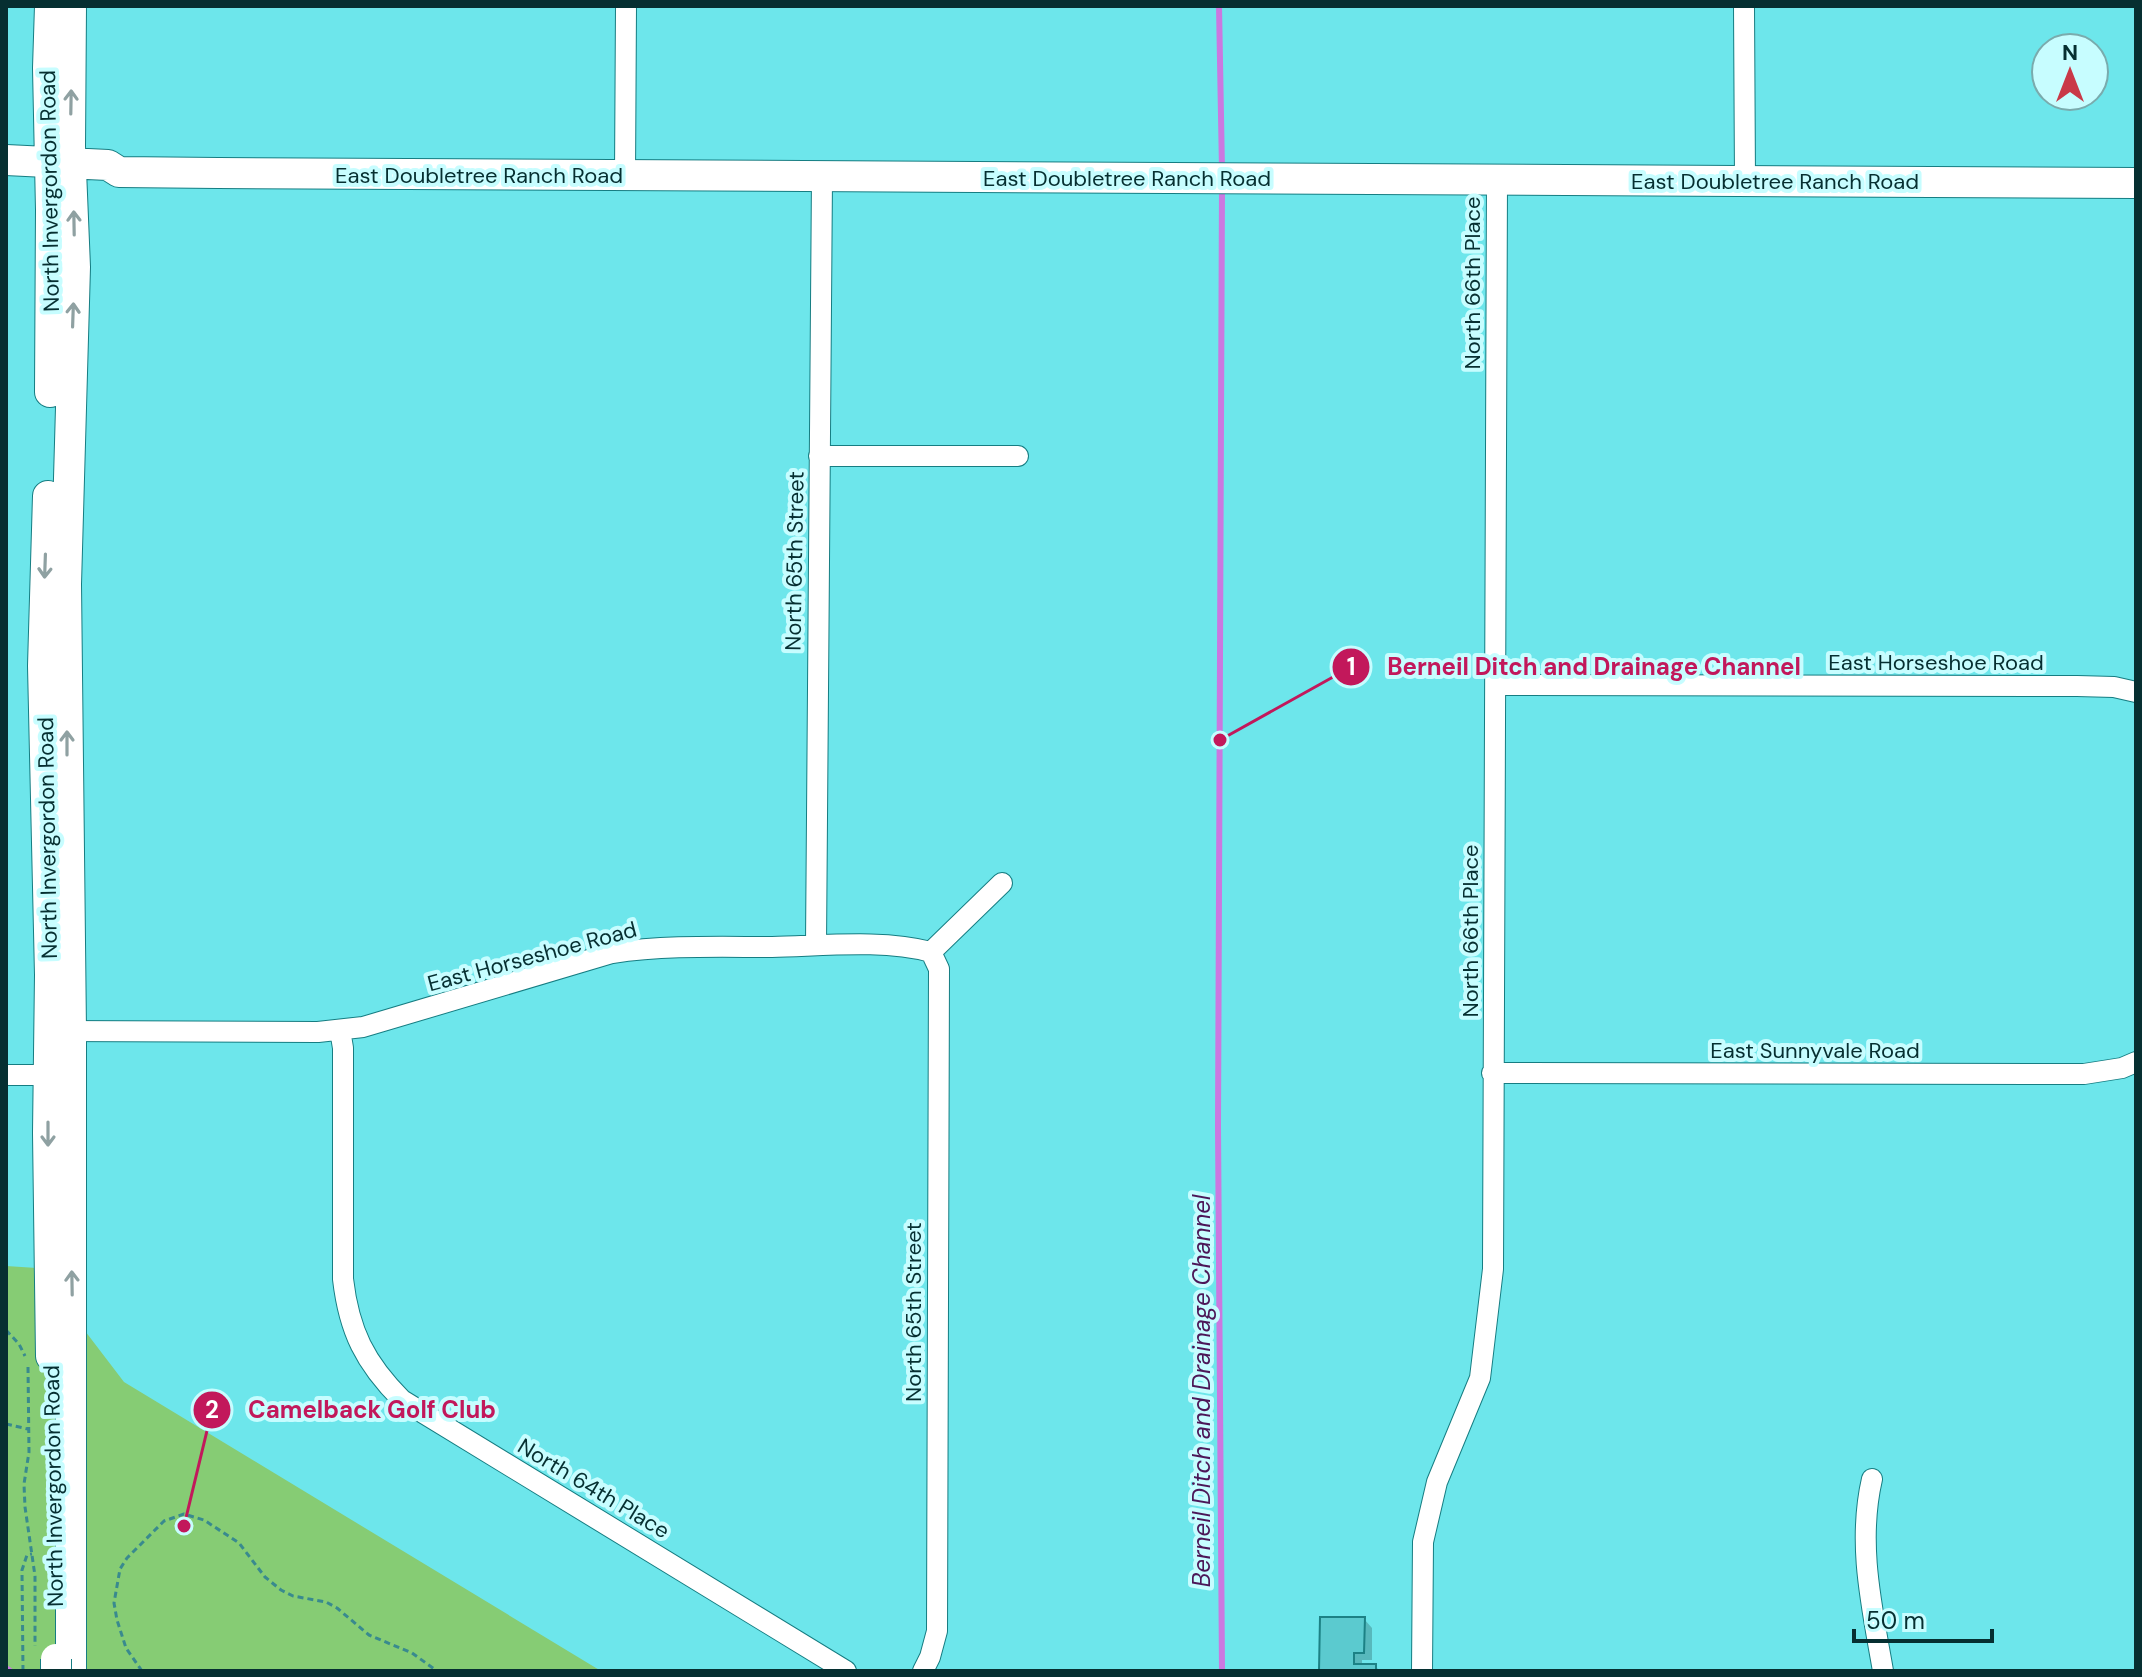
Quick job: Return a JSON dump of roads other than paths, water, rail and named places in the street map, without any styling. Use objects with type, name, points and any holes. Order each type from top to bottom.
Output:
[{"type":"main road","name":"North Invergordon Road","points":[[50,6],[48,68],[60,171]]},
{"type":"main road","name":"North Invergordon Road","points":[[58,1665],[48,1188],[60,1075],[55,685],[66,584],[60,171],[71,6]]},
{"type":"main road","name":"East Doubletree Ranch Road","points":[[6,160],[60,171]]},
{"type":"main road","name":"East Doubletree Ranch Road","points":[[6,181],[108,165],[119,172],[2136,183]]},
{"type":"street","points":[[625,175],[626,6]]},
{"type":"street","points":[[1744,6],[1745,181]]},
{"type":"street","name":"North 65th Street","points":[[816,945],[815,758],[822,177]]},
{"type":"street","name":"North 66th Place","points":[[1422,1671],[1423,1542],[1437,1482],[1480,1378],[1492,1284],[1497,180]]},
{"type":"street","points":[[819,456],[1018,456]]},
{"type":"street","name":"East Horseshoe Road","points":[[1496,685],[2061,686],[2114,687],[2136,692]]},
{"type":"street","points":[[931,952],[1002,883]]},
{"type":"street","name":"East Horseshoe Road","points":[[60,1031],[221,1033],[363,1027],[612,953],[676,946],[912,947],[931,952]]},
{"type":"street","name":"North 65th Street","points":[[923,1671],[937,1631],[939,969],[931,952]]},
{"type":"street","name":"North 64th Place","points":[[340,1030],[343,1048],[343,1279],[353,1328],[364,1355],[380,1378],[402,1400],[846,1671]]},
{"type":"street","name":"East Sunnyvale Road","points":[[1492,1073],[2084,1074],[2122,1068],[2136,1062]]},
{"type":"street","points":[[6,1075],[60,1075]]},
{"type":"street","points":[[1872,1479],[1865,1508],[1866,1574],[1883,1671]]},
{"type":"waterway","name":"Berneil Ditch and Drainage Channel","points":[[1219,6],[1222,170]]},
{"type":"waterway","name":"Berneil Ditch and Drainage Channel","points":[[1222,186],[1218,1127],[1222,1671]]},
{"type":"waterway","points":[[6,1668],[10,1671]]},
{"type":"place","name":"Berneil Ditch and Drainage Channel","points":[[1220,740]]},
{"type":"place","name":"Camelback Golf Club","points":[[184,1526]]}]
